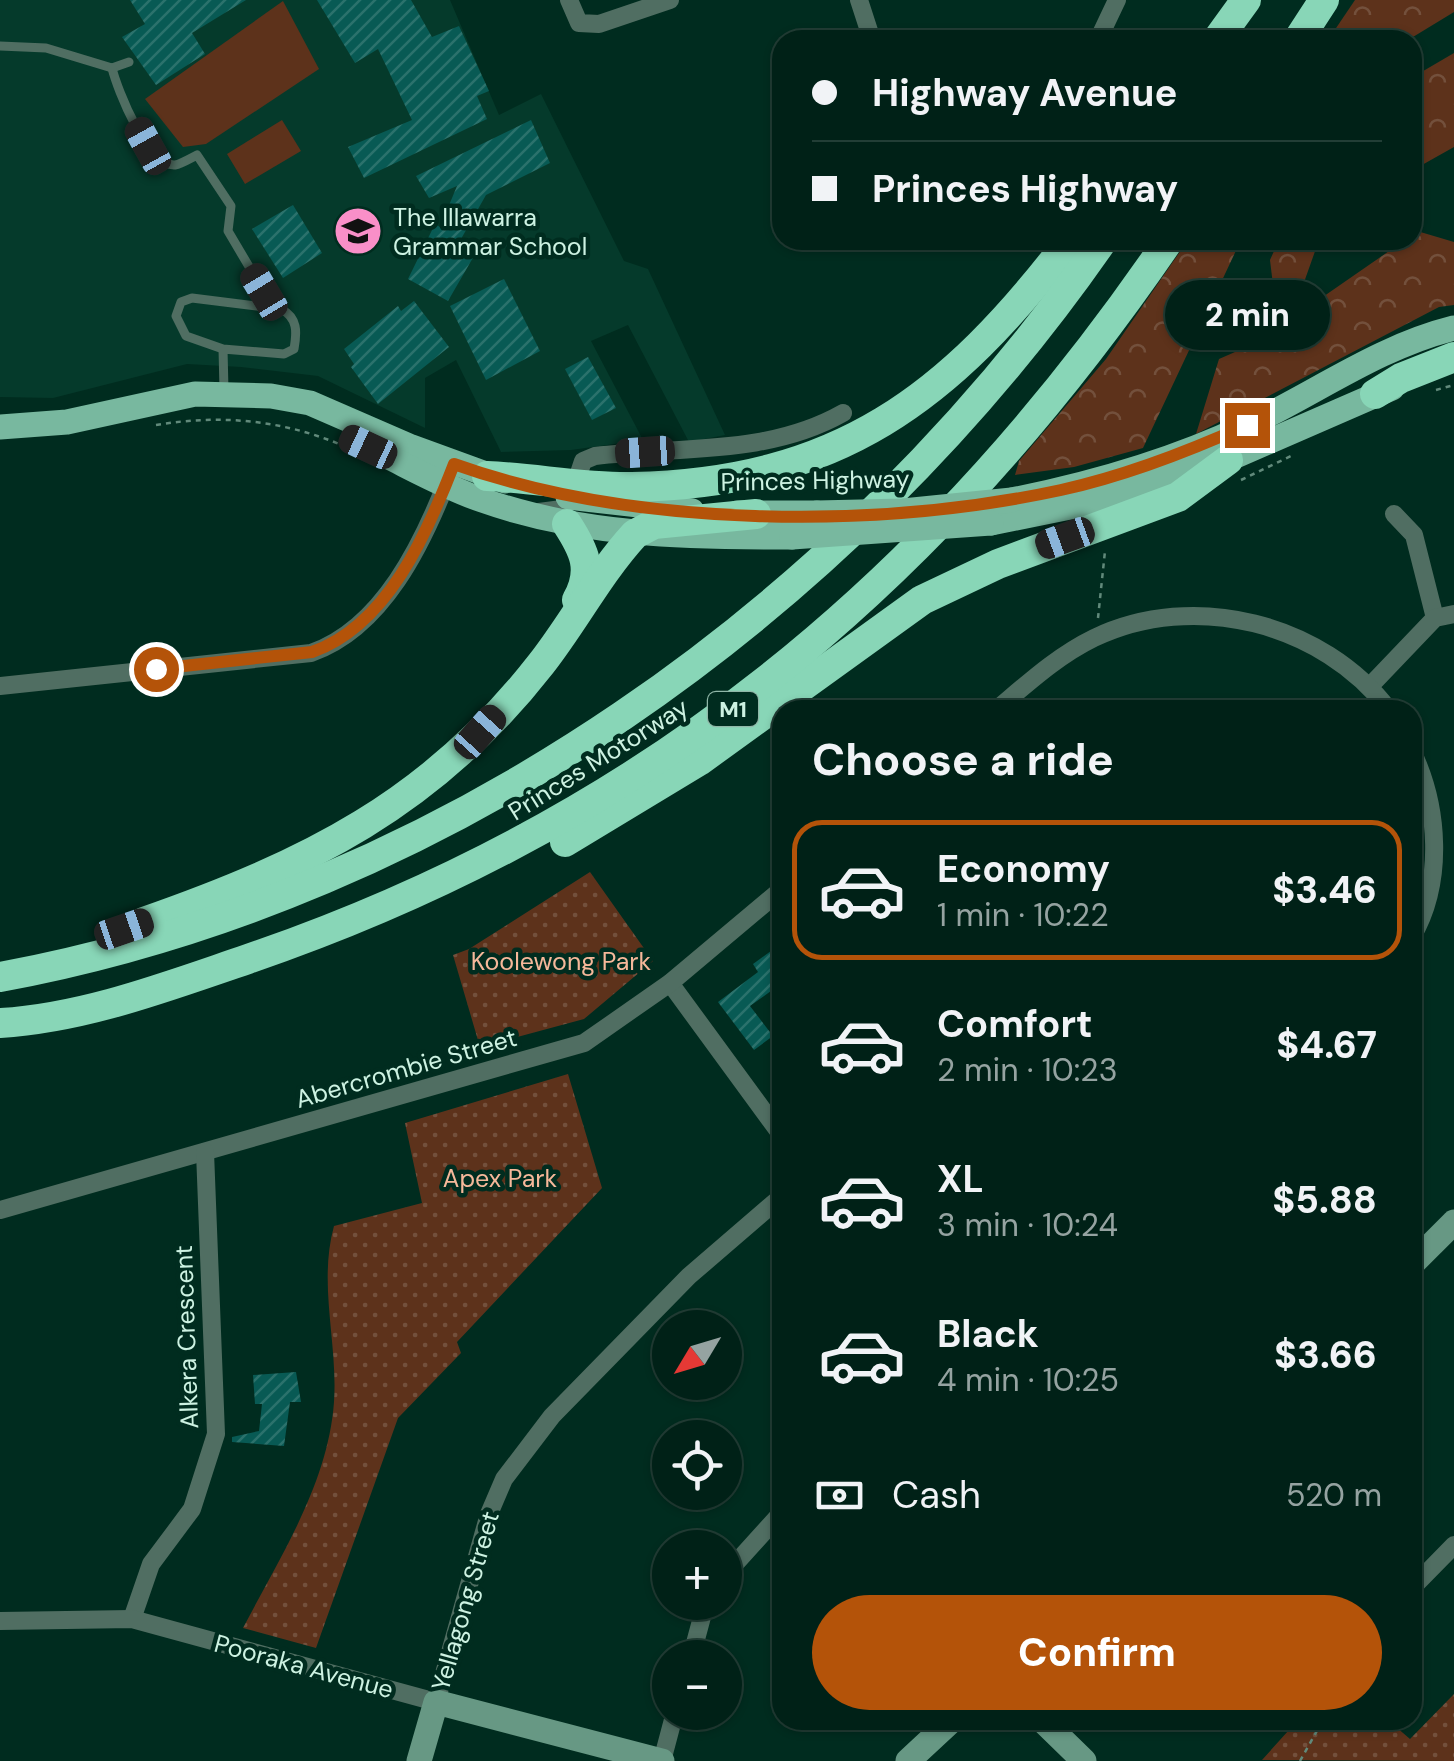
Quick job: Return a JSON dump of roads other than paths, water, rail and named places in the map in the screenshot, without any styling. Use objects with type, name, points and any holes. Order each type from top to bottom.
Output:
[{"type":"highway","points":[[1224,30],[1246,0]]},
{"type":"highway","points":[[1249,30],[1269,0]]},
{"type":"highway","points":[[1304,30],[1324,0]]},
{"type":"highway","points":[[487,476],[571,501],[632,488],[691,484],[777,468],[850,443],[893,420],[935,388],[1034,288],[1062,250]]},
{"type":"highway","name":"Princes Motorway","points":[[0,977],[142,944],[287,896],[396,846],[532,771],[660,688],[783,596],[898,489],[1006,367],[1095,250]]},
{"type":"highway","name":"Princes Motorway","points":[[0,1023],[158,990],[335,930],[488,862],[573,815],[728,712],[851,610],[978,484],[1046,406],[1162,250]]},
{"type":"highway","points":[[1375,394],[1454,357]]},
{"type":"highway","points":[[783,700],[922,600],[998,564],[1178,497],[1228,460]]},
{"type":"highway","points":[[501,709],[582,592],[587,560],[571,501]]},
{"type":"highway","points":[[0,962],[142,923],[321,850],[403,800],[463,750],[540,666],[635,534],[654,524],[756,514]]},
{"type":"highway","points":[[158,990],[170,996],[186,992],[350,941],[514,868],[699,761],[772,708]]},
{"type":"main road","name":"Princes Highway","points":[[156,415],[195,394],[224,392],[310,403],[522,512],[571,501],[756,514],[903,511],[1012,500],[1064,490],[1173,456],[1247,425],[1392,348],[1454,328]]},
{"type":"main road","name":"Princes Highway","points":[[571,501],[635,534],[792,537],[991,523],[1128,492],[1228,460],[1375,394],[1454,370]]},
{"type":"main road","name":"Princes Highway","points":[[0,428],[245,410],[306,420],[450,474],[487,476]]},
{"type":"street","points":[[569,0],[579,23],[599,24],[670,0]]},
{"type":"street","points":[[859,0],[869,30]]},
{"type":"street","points":[[1103,30],[1118,0]]},
{"type":"street","points":[[571,501],[583,461],[595,456],[715,451],[808,428],[844,413]]},
{"type":"street","points":[[0,686],[312,652],[335,644],[381,604],[450,474]]},
{"type":"street","points":[[1371,686],[1445,616],[1414,535],[1394,514]]},
{"type":"street","points":[[1008,700],[1066,653],[1096,637],[1177,618],[1225,617],[1269,625],[1339,660],[1382,700]]},
{"type":"street","points":[[1422,780],[1430,802],[1434,859],[1422,911]]},
{"type":"street","name":"Abercrombie Street","points":[[0,1210],[584,1043],[670,983],[772,897]]},
{"type":"street","points":[[670,983],[772,1122]]},
{"type":"street","name":"Alkera Crescent","points":[[132,1620],[150,1564],[192,1509],[216,1434],[205,1152]]},
{"type":"street","name":"Yellagong Street","points":[[419,1761],[489,1514],[504,1479],[552,1416],[689,1276],[772,1205]]},
{"type":"street","points":[[1422,1254],[1454,1222]]},
{"type":"street","points":[[742,1557],[772,1523]]},
{"type":"street","points":[[1422,1578],[1454,1545]]},
{"type":"street","name":"Pooraka Avenue","points":[[0,1621],[132,1620],[662,1761]]},
{"type":"street","points":[[662,1761],[670,1730]]},
{"type":"street","points":[[908,1761],[941,1730]]},
{"type":"street","points":[[1052,1730],[1084,1761]]},
{"type":"lane","points":[[0,46],[46,48],[112,68],[129,62]]},
{"type":"lane","points":[[112,68],[118,91],[148,146],[163,162],[176,165],[197,155],[232,206],[228,230],[264,292],[266,308]]},
{"type":"lane","points":[[192,298],[266,308],[290,314],[298,331],[294,349],[284,354],[223,349],[186,336],[176,316],[181,302],[192,298]]},
{"type":"lane","points":[[223,349],[224,392]]},
{"type":"place","name":"The Illawarra Grammar School","points":[[358,231]]},
{"type":"park label","name":"Koolewong Park","points":[[561,961]]},
{"type":"park label","name":"Apex Park","points":[[500,1178]]}]
